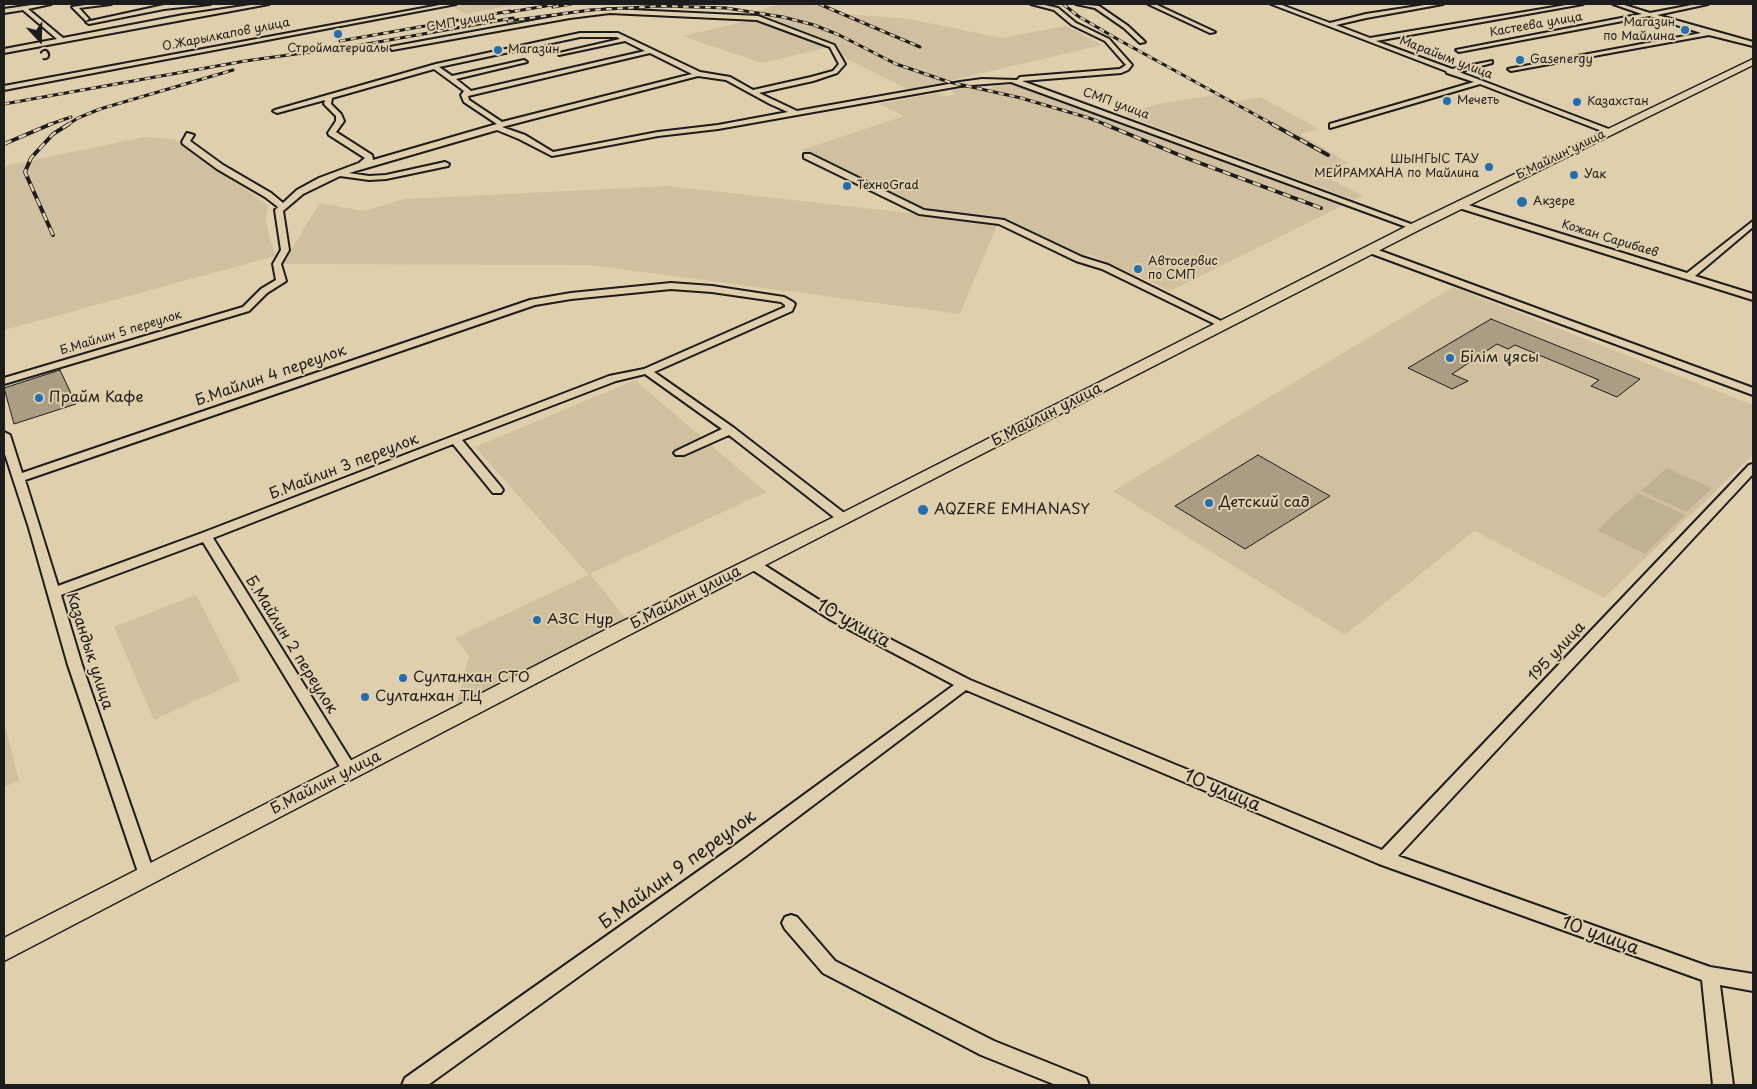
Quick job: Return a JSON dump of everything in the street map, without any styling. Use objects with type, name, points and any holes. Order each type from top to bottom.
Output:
[{"type":"street","points":[[4,11],[48,4]]},
{"type":"street","points":[[108,4],[75,7],[87,20],[183,5],[207,4],[222,10]]},
{"type":"street","points":[[4,51],[222,10],[266,4]]},
{"type":"street","name":"О.Жарылкапов улица","points":[[4,88],[453,4]]},
{"type":"street","points":[[1011,80],[1121,71],[1129,65],[1107,40],[1074,24],[1056,9],[1034,4]]},
{"type":"street","points":[[1080,4],[1097,7],[1126,27],[1142,42]]},
{"type":"street","points":[[1151,4],[1212,32]]},
{"type":"street","name":"Марайым улица","points":[[1274,4],[1478,83],[1610,131]]},
{"type":"street","points":[[1330,25],[1366,16],[1440,4]]},
{"type":"street","points":[[1369,40],[1580,4]]},
{"type":"street","points":[[1616,4],[1709,33],[1753,44]]},
{"type":"street","name":"Кастеева улица","points":[[1459,50],[1705,4]]},
{"type":"street","points":[[402,7],[411,12]]},
{"type":"street","points":[[24,8],[62,40]]},
{"type":"street","name":"СМП улица","points":[[392,48],[570,16],[610,11],[758,18],[832,46],[842,64],[835,72],[813,79],[752,92]]},
{"type":"street","points":[[1511,69],[1709,33]]},
{"type":"street","points":[[277,111],[435,68],[438,65],[580,35],[618,35],[698,74],[728,78],[796,113]]},
{"type":"street","points":[[561,54],[627,39]]},
{"type":"street","points":[[464,95],[652,51]]},
{"type":"street","points":[[452,78],[524,62]]},
{"type":"street","points":[[1449,72],[1490,62]]},
{"type":"street","name":"Б.Майлин улица","points":[[4,950],[350,771],[1415,227],[1753,62]]},
{"type":"street","name":"СМП улица","points":[[435,68],[452,78],[468,91],[464,95],[466,101],[499,126],[552,154],[658,134],[718,127],[967,83],[1011,80],[1027,84],[1415,227]]},
{"type":"street","points":[[190,135],[186,142],[220,167],[268,195],[281,208],[300,192],[339,173],[362,165],[499,126],[698,74]]},
{"type":"street","points":[[1333,126],[1478,83]]},
{"type":"street","points":[[329,96],[327,104],[338,115],[340,121],[332,133],[369,157],[369,160],[362,165]]},
{"type":"street","points":[[807,156],[922,212],[1001,222],[1079,259],[1105,267],[1224,325]]},
{"type":"street","points":[[339,173],[369,178],[386,177],[445,164]]},
{"type":"street","name":"Кожан Сарибаев","points":[[1459,205],[1753,296]]},
{"type":"street","name":"Б.Майлин 5 переулок","points":[[4,382],[246,309],[264,291],[280,281],[277,264],[285,250],[281,208]]},
{"type":"street","points":[[1689,276],[1753,223]]},
{"type":"street","points":[[1370,250],[1753,392]]},
{"type":"street","name":"Б.Майлин 4 переулок","points":[[18,478],[533,302],[571,296],[671,286],[784,300],[790,304],[789,309],[647,370]]},
{"type":"street","points":[[647,370],[730,430],[844,520]]},
{"type":"street","name":"Б.Майлин 3 переулок","points":[[53,593],[206,536],[613,378],[647,370]]},
{"type":"street","points":[[680,453],[730,430]]},
{"type":"street","name":"Казандык улица","points":[[4,435],[53,593],[147,876]]},
{"type":"street","points":[[456,440],[497,490]]},
{"type":"street","name":"195 улица","points":[[1385,859],[1753,467]]},
{"type":"street","name":"Б.Майлин 2 переулок","points":[[206,536],[350,771]]},
{"type":"street","name":"10 улица","points":[[754,564],[836,617],[965,684],[1385,859],[1710,975],[1753,982]]},
{"type":"street","name":"Б.Майлин 9 переулок","points":[[412,1085],[740,851],[965,684]]},
{"type":"street","points":[[791,923],[829,967],[988,1048],[1078,1085]]},
{"type":"street","points":[[1710,975],[1723,1085]]},
{"type":"shaded area","points":[[472,4],[519,4],[465,14],[453,7]]},
{"type":"shaded area","points":[[779,4],[812,4],[846,14],[909,19],[1001,38],[1066,26],[1102,45],[910,90],[841,56],[837,53],[841,48],[748,14]]},
{"type":"shaded area","points":[[757,19],[829,47],[762,63],[682,36]]},
{"type":"shaded area","points":[[975,85],[989,89],[998,85],[1019,85],[1344,205],[1170,291],[1089,254],[1083,257],[994,216],[987,219],[925,210],[802,150],[904,116],[879,104],[938,93],[945,96],[955,95],[951,90]]},
{"type":"shaded area","points":[[1220,94],[1235,102],[1260,97],[1319,129],[1300,134],[1348,163],[1321,174],[1363,196],[1354,200],[1125,115],[1157,104]]},
{"type":"shaded area","points":[[145,137],[174,139],[268,205],[265,219],[275,256],[4,330],[4,166]]},
{"type":"shaded area","points":[[668,186],[998,223],[960,314],[590,265],[282,264],[320,203],[363,211],[405,199]]},
{"type":"shaded area","points":[[1453,287],[1753,405],[1753,455],[1604,598],[1474,531],[1345,635],[1113,491]]},
{"type":"shaded area","points":[[635,380],[766,492],[590,574],[627,620],[456,706],[469,656],[455,638],[589,575],[475,447]]},
{"type":"shaded area","points":[[1667,468],[1712,488],[1687,512],[1641,491]]},
{"type":"shaded area","points":[[1638,493],[1685,515],[1645,554],[1597,530]]},
{"type":"shaded area","points":[[196,595],[240,680],[154,720],[114,627]]},
{"type":"shaded area","points":[[4,721],[19,781],[4,787]]},
{"type":"building","name":"Білім ұясы","points":[[1491,319],[1640,379],[1617,397],[1591,386],[1599,380],[1515,345],[1508,349],[1497,344],[1452,374],[1468,381],[1452,389],[1408,368]]},
{"type":"building","name":"Прайм Кафе","points":[[60,370],[76,404],[14,424],[4,388]]},
{"type":"building","name":"Детский сад","points":[[1258,455],[1330,496],[1245,549],[1175,506]]},
{"type":"railway","points":[[504,13],[558,4]]},
{"type":"railway","points":[[553,7],[571,4]]},
{"type":"railway","points":[[819,4],[920,47]]},
{"type":"railway","points":[[1063,4],[1078,16],[1119,40],[1274,125]]},
{"type":"railway","points":[[508,21],[590,10],[662,6],[726,8],[783,17],[814,25],[839,35],[896,64],[949,82],[1021,98],[1107,125]]},
{"type":"railway","points":[[340,41],[510,11]]},
{"type":"railway","points":[[4,104],[245,61],[361,45],[513,18]]},
{"type":"railway","points":[[67,125],[100,109],[233,70]]},
{"type":"railway","points":[[48,125],[71,117]]},
{"type":"railway","points":[[4,144],[51,124]]},
{"type":"railway","points":[[53,235],[25,172],[31,158],[53,134],[69,124]]},
{"type":"railway","points":[[1104,124],[1189,159],[1321,208]]},
{"type":"railway","points":[[1272,124],[1328,155]]},
{"type":"place","name":"Магазин по Майлина","points":[[1685,30]]},
{"type":"place","name":"Стройматериалы","points":[[338,34]]},
{"type":"place","name":"Магазин","points":[[498,50]]},
{"type":"place","name":"Gasenergy","points":[[1520,60]]},
{"type":"place","name":"Мечеть","points":[[1447,101]]},
{"type":"place","name":"Казахстан","points":[[1577,102]]},
{"type":"place","name":"ШЫНГЫС ТАУ МЕЙРАМХАНА по Майлина","points":[[1489,167]]},
{"type":"place","name":"Уак","points":[[1574,175]]},
{"type":"place","name":"ТехноGrad","points":[[847,186]]},
{"type":"place","name":"Акзере","points":[[1522,202]]},
{"type":"place","name":"Автосервис по СМП","points":[[1138,269]]},
{"type":"place","name":"Білім ұясы","points":[[1450,358]]},
{"type":"place","name":"Прайм Кафе","points":[[39,398]]},
{"type":"place","name":"Детский сад","points":[[1209,503]]},
{"type":"place","name":"AQZERE EMHANASY","points":[[923,510]]},
{"type":"place","name":"АЗС Нур","points":[[537,620]]},
{"type":"place","name":"Султанхан СТО","points":[[403,678]]},
{"type":"place","name":"Султанхан ТЦ","points":[[365,697]]}]
